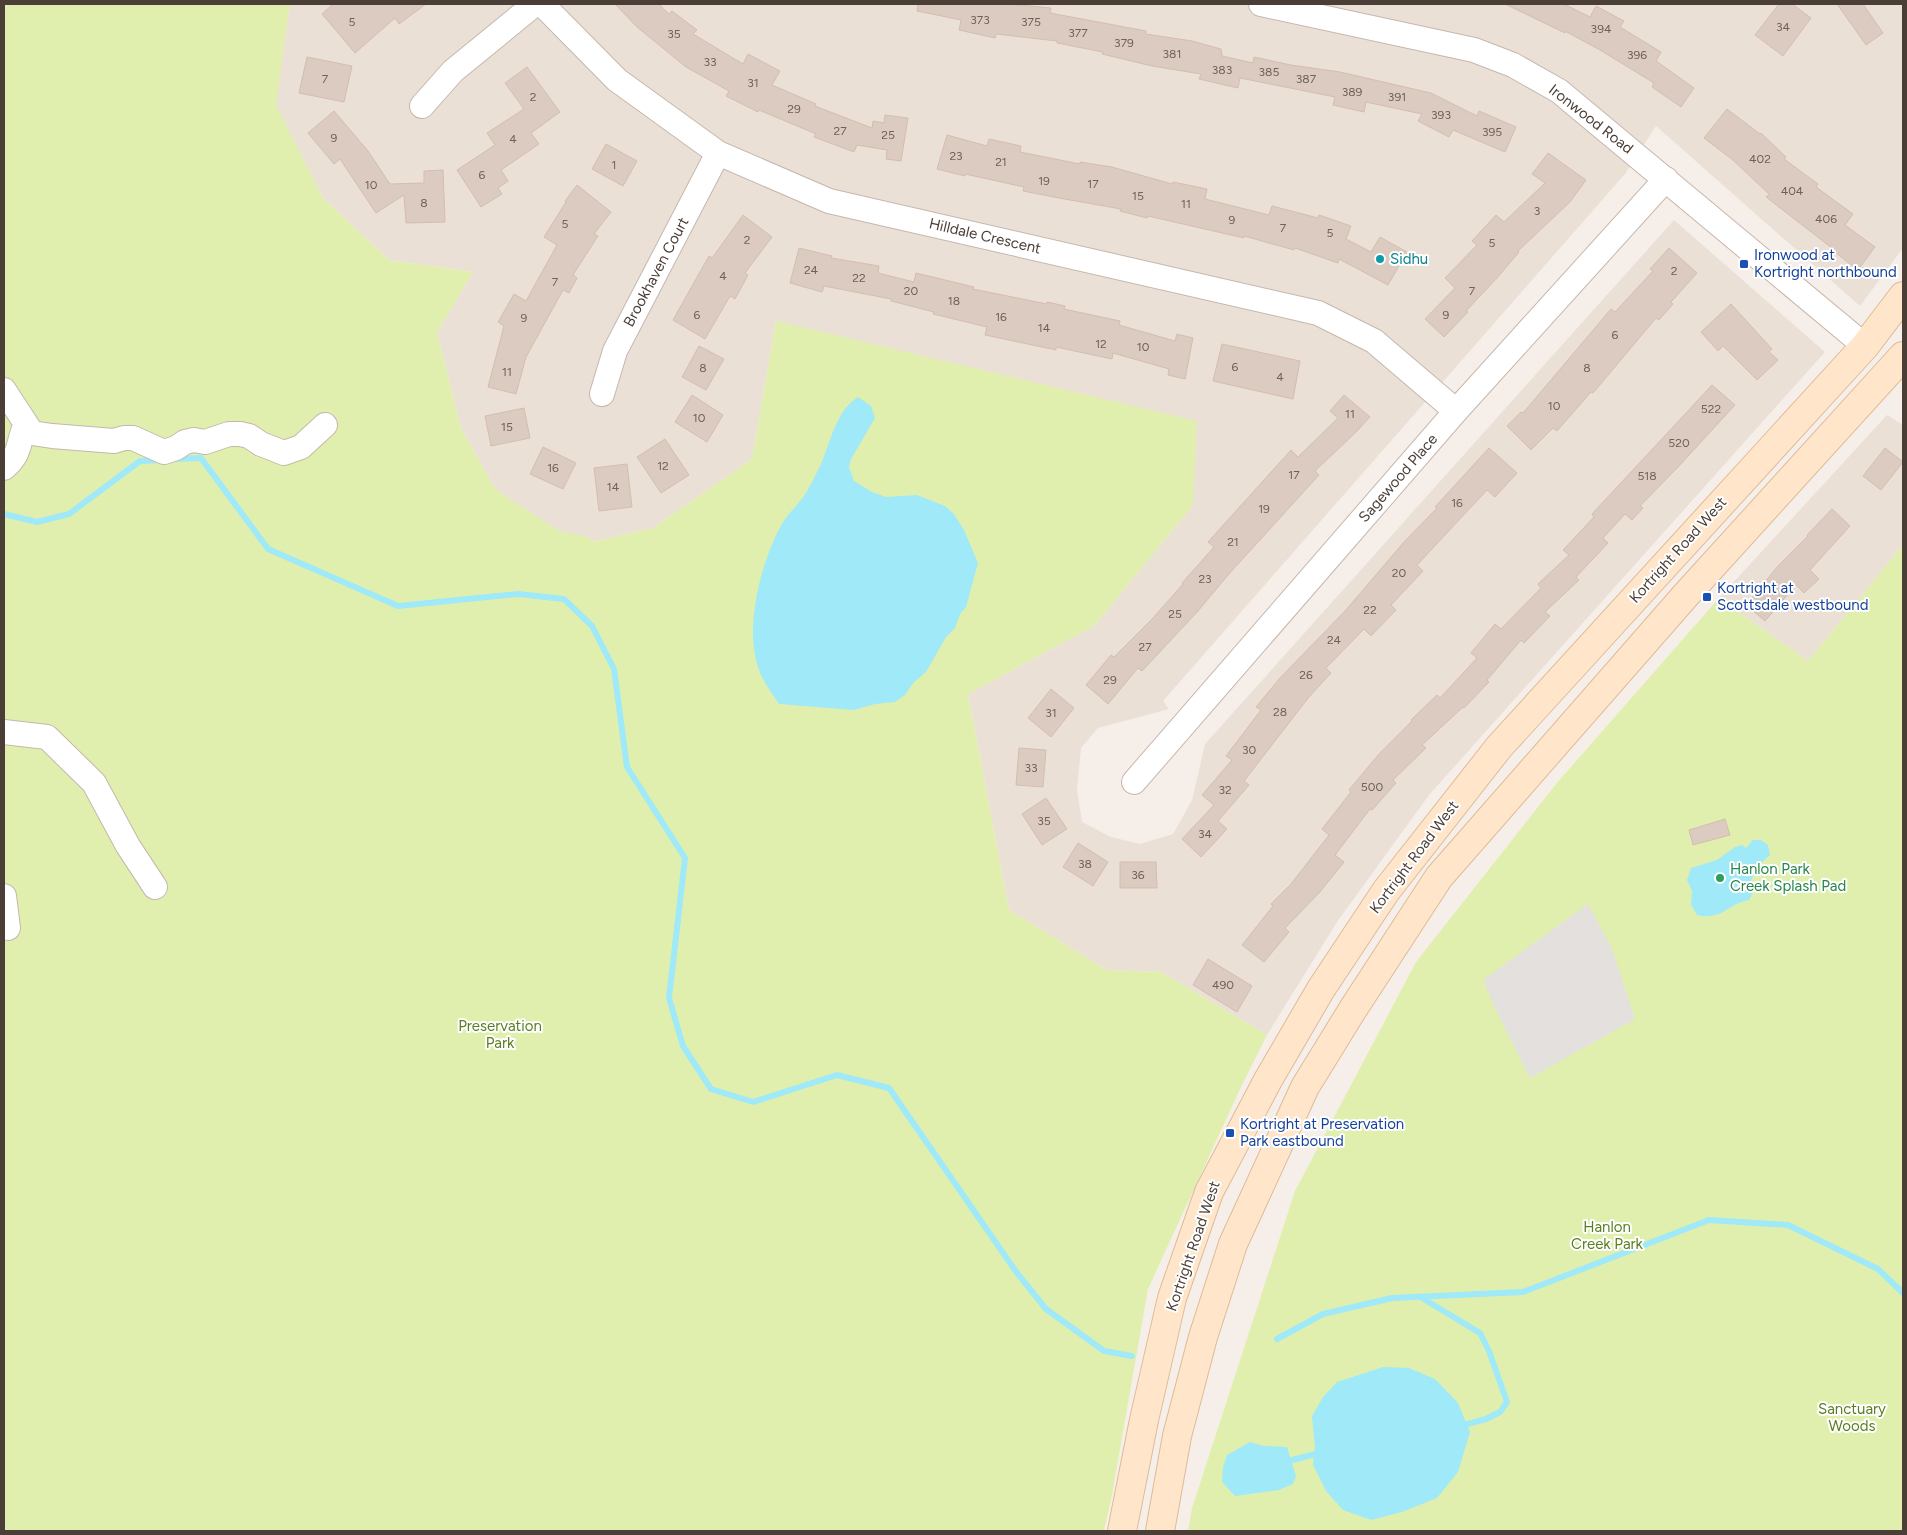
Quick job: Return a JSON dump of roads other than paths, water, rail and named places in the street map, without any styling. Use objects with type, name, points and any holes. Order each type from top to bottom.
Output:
[{"type":"street","points":[[422,106],[453,71],[536,4]]},
{"type":"street","name":"Hilldale Crescent","points":[[542,4],[617,80],[718,153],[829,200],[1318,313],[1374,340],[1456,411]]},
{"type":"street","name":"Ironwood Road","points":[[1261,4],[1474,50],[1513,65],[1558,91],[1865,346]]},
{"type":"street","name":"Brookhaven Court","points":[[602,394],[615,351],[718,153]]},
{"type":"street","name":"Sagewood Place","points":[[1134,782],[1456,411],[1666,179]]},
{"type":"street","name":"Kortright Road West","points":[[1122,1531],[1144,1420],[1172,1298],[1209,1192],[1268,1080],[1320,988],[1386,890],[1499,747],[1865,346],[1903,296]]},
{"type":"street","points":[[1160,1531],[1178,1436],[1203,1337],[1234,1244],[1305,1087],[1439,877],[1685,596],[1900,365],[1865,346]]},
{"type":"street","points":[[4,390],[32,433],[114,441],[133,438],[164,452],[176,448],[185,442],[194,440],[205,442],[229,434],[240,434],[249,436],[260,444],[284,453],[301,447],[325,425]]},
{"type":"street","points":[[4,468],[12,461],[18,451],[26,424]]},
{"type":"street","points":[[4,732],[47,737],[94,783],[128,846],[155,887]]},
{"type":"street","points":[[4,896],[8,928]]},
{"type":"water","points":[[858,397],[871,406],[875,418],[851,459],[849,467],[854,481],[872,492],[886,497],[917,495],[945,506],[954,514],[964,530],[978,563],[966,607],[960,614],[955,628],[946,637],[926,672],[914,682],[905,695],[895,702],[875,704],[854,710],[779,704],[761,675],[754,648],[754,611],[762,572],[775,537],[783,522],[803,498],[813,480],[837,421]]},
{"type":"water","name":"Hanlon Park Creek Splash Pad","points":[[1753,840],[1761,840],[1768,845],[1770,855],[1760,864],[1751,880],[1753,892],[1749,900],[1713,916],[1697,915],[1691,905],[1692,891],[1687,880],[1691,868],[1717,860],[1735,847],[1742,845],[1746,848]]},
{"type":"water","points":[[1383,1367],[1409,1368],[1435,1379],[1458,1403],[1470,1432],[1458,1472],[1437,1498],[1402,1512],[1371,1520],[1343,1510],[1326,1491],[1313,1465],[1315,1448],[1312,1416],[1323,1397],[1337,1382]]},
{"type":"water","points":[[1250,1442],[1264,1446],[1287,1447],[1296,1476],[1293,1484],[1279,1490],[1235,1496],[1222,1482],[1223,1467],[1227,1455]]},
{"type":"waterway","points":[[174,459],[201,458],[268,549],[398,606],[518,594],[564,599],[592,626],[614,669],[627,767],[685,858],[669,998],[683,1046],[711,1089],[753,1102],[837,1075],[889,1088],[1017,1273],[1046,1309],[1104,1351],[1132,1356]]},
{"type":"waterway","points":[[4,514],[37,522],[69,514],[140,461],[162,460]]},
{"type":"waterway","points":[[1277,1339],[1323,1314],[1392,1298],[1523,1292],[1709,1220],[1788,1225],[1878,1269],[1903,1293]]},
{"type":"waterway","points":[[1422,1298],[1480,1333],[1489,1351],[1507,1402],[1500,1412],[1486,1419],[1460,1426]]},
{"type":"waterway","points":[[1292,1460],[1320,1453]]},
{"type":"place","name":"Sidhu","points":[[1380,259]]},
{"type":"place","name":"Ironwood at Kortright northbound","points":[[1744,264]]},
{"type":"place","name":"Kortright at Scottsdale westbound","points":[[1707,597]]},
{"type":"place","name":"Hanlon Park Creek Splash Pad","points":[[1720,878]]},
{"type":"place","name":"Kortright at Preservation Park eastbound","points":[[1230,1133]]},
{"type":"park label","name":"Preservation Park","points":[[500,1034]]},
{"type":"park label","name":"Hanlon Creek Park","points":[[1607,1236]]},
{"type":"park label","name":"Sanctuary Woods","points":[[1852,1418]]}]
